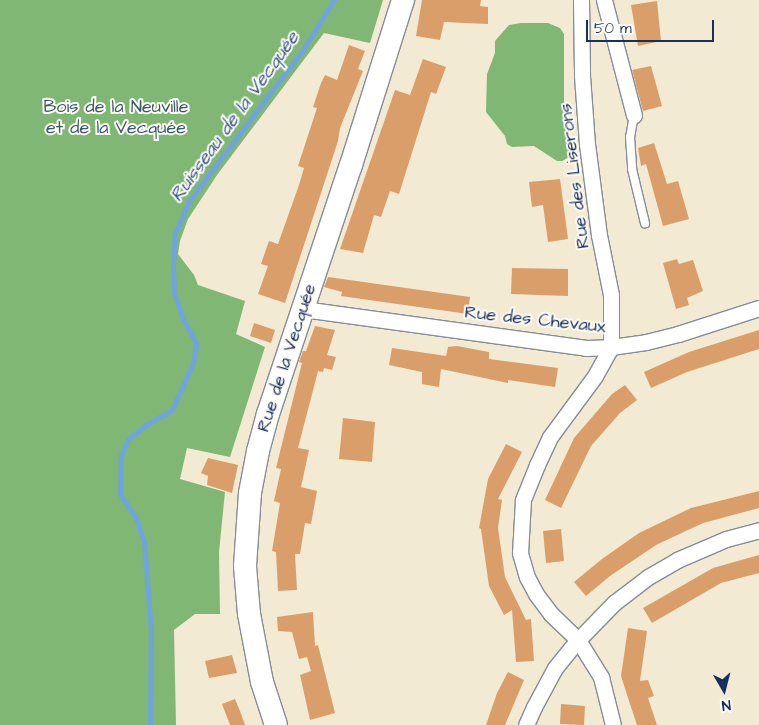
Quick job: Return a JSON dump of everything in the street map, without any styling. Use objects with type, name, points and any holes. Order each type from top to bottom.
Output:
[{"type":"main road","name":"Rue de la Vecquée","points":[[276,725],[262,682],[249,614],[245,566],[250,493],[258,451],[369,111],[403,0]]},
{"type":"street","name":"Rue des Liserons","points":[[581,0],[582,76],[587,144],[599,235],[611,295],[611,348]]},
{"type":"street","points":[[604,0],[634,115]]},
{"type":"street","name":"Rue des Chevaux","points":[[303,309],[556,345],[611,348],[678,334],[759,308]]},
{"type":"street","points":[[611,348],[595,376],[550,437],[524,500],[520,528],[520,553],[527,577],[551,614],[578,640],[601,677],[613,725]]},
{"type":"street","points":[[526,725],[546,682],[578,640],[614,603],[663,568],[709,545],[759,530]]},
{"type":"lane","points":[[634,115],[630,132],[632,169],[646,223]]},
{"type":"green space","name":"Bois de la Neuville et de la Vecquée","points":[[0,0],[383,0],[370,43],[324,33],[217,175],[188,219],[180,241],[178,254],[194,275],[198,285],[245,301],[236,334],[265,347],[230,457],[187,448],[180,479],[225,492],[219,552],[220,614],[195,614],[174,630],[176,725],[0,725]]},
{"type":"green space","points":[[548,23],[560,28],[564,34],[564,103],[571,151],[569,157],[562,161],[557,161],[534,146],[512,147],[507,144],[505,136],[486,112],[487,74],[495,53],[495,41],[509,25]]},
{"type":"building","points":[[422,0],[481,0],[480,6],[488,7],[488,24],[444,22],[440,40],[416,36]]},
{"type":"building","points":[[657,1],[661,41],[638,46],[631,5]]},
{"type":"building","points":[[349,45],[365,51],[358,69],[363,71],[340,128],[338,141],[285,303],[258,294],[268,266],[261,264],[269,241],[278,244],[299,185],[304,168],[298,166],[317,108],[313,107],[321,83],[325,75],[337,80]]},
{"type":"building","points":[[423,59],[446,67],[436,94],[431,92],[399,194],[390,191],[381,217],[374,215],[363,253],[340,249],[395,90],[410,95]]},
{"type":"building","points":[[651,66],[662,106],[643,111],[632,70]]},
{"type":"building","points":[[654,143],[667,184],[678,181],[689,219],[663,226],[646,164],[641,166],[638,148]]},
{"type":"building","points":[[560,179],[568,239],[548,242],[543,205],[532,207],[529,182]]},
{"type":"building","points":[[677,259],[679,264],[693,260],[703,291],[687,298],[689,305],[676,309],[663,263]]},
{"type":"building","points":[[512,268],[568,269],[568,296],[511,294]]},
{"type":"building","points":[[328,277],[470,297],[468,314],[341,296],[342,292],[324,287]]},
{"type":"building","points":[[254,323],[275,330],[271,343],[250,336]]},
{"type":"building","points":[[315,326],[335,330],[327,355],[336,357],[332,370],[324,368],[323,372],[318,371],[298,448],[309,450],[301,487],[317,491],[311,524],[305,523],[300,554],[295,554],[297,590],[278,591],[276,552],[272,551],[280,503],[274,501],[281,469],[276,468],[302,363],[299,362],[303,351],[306,351]]},
{"type":"building","points":[[759,330],[759,349],[687,372],[651,388],[644,372],[689,352]]},
{"type":"building","points":[[457,346],[489,352],[489,359],[558,368],[555,387],[508,380],[508,383],[441,369],[439,387],[422,384],[422,372],[389,365],[392,348],[446,356],[448,347]]},
{"type":"building","points":[[625,385],[637,400],[620,413],[591,446],[561,508],[545,500],[574,438],[612,394]]},
{"type":"building","points":[[343,418],[375,422],[372,462],[339,459]]},
{"type":"building","points":[[506,444],[522,452],[498,499],[502,500],[498,528],[505,577],[526,620],[531,619],[534,661],[516,662],[512,610],[504,615],[489,586],[481,529],[479,528],[488,479]]},
{"type":"building","points":[[208,458],[238,465],[232,493],[207,485],[208,476],[201,473]]},
{"type":"building","points":[[759,491],[759,508],[703,523],[656,545],[610,576],[586,596],[574,582],[602,559],[639,533],[691,508]]},
{"type":"building","points":[[561,529],[564,561],[546,563],[543,531]]},
{"type":"building","points":[[759,555],[759,573],[721,583],[652,623],[643,608],[713,568]]},
{"type":"building","points":[[313,612],[315,646],[318,645],[335,713],[310,720],[300,675],[311,671],[307,657],[299,659],[292,632],[278,631],[277,617]]},
{"type":"building","points":[[628,628],[647,631],[640,681],[648,680],[654,696],[648,698],[657,725],[637,725],[621,676]]},
{"type":"building","points":[[232,655],[237,673],[209,678],[205,661]]},
{"type":"building","points":[[508,672],[524,680],[505,725],[486,725],[497,693]]},
{"type":"building","points":[[235,699],[245,725],[230,725],[222,704]]},
{"type":"building","points":[[561,704],[585,706],[584,725],[560,724]]},
{"type":"waterway","name":"Ruisseau de la Vecquée","points":[[150,725],[151,630],[144,542],[136,518],[120,494],[121,455],[128,439],[147,424],[172,410],[193,363],[196,343],[183,319],[174,293],[175,233],[189,201],[302,51],[334,0]]}]
